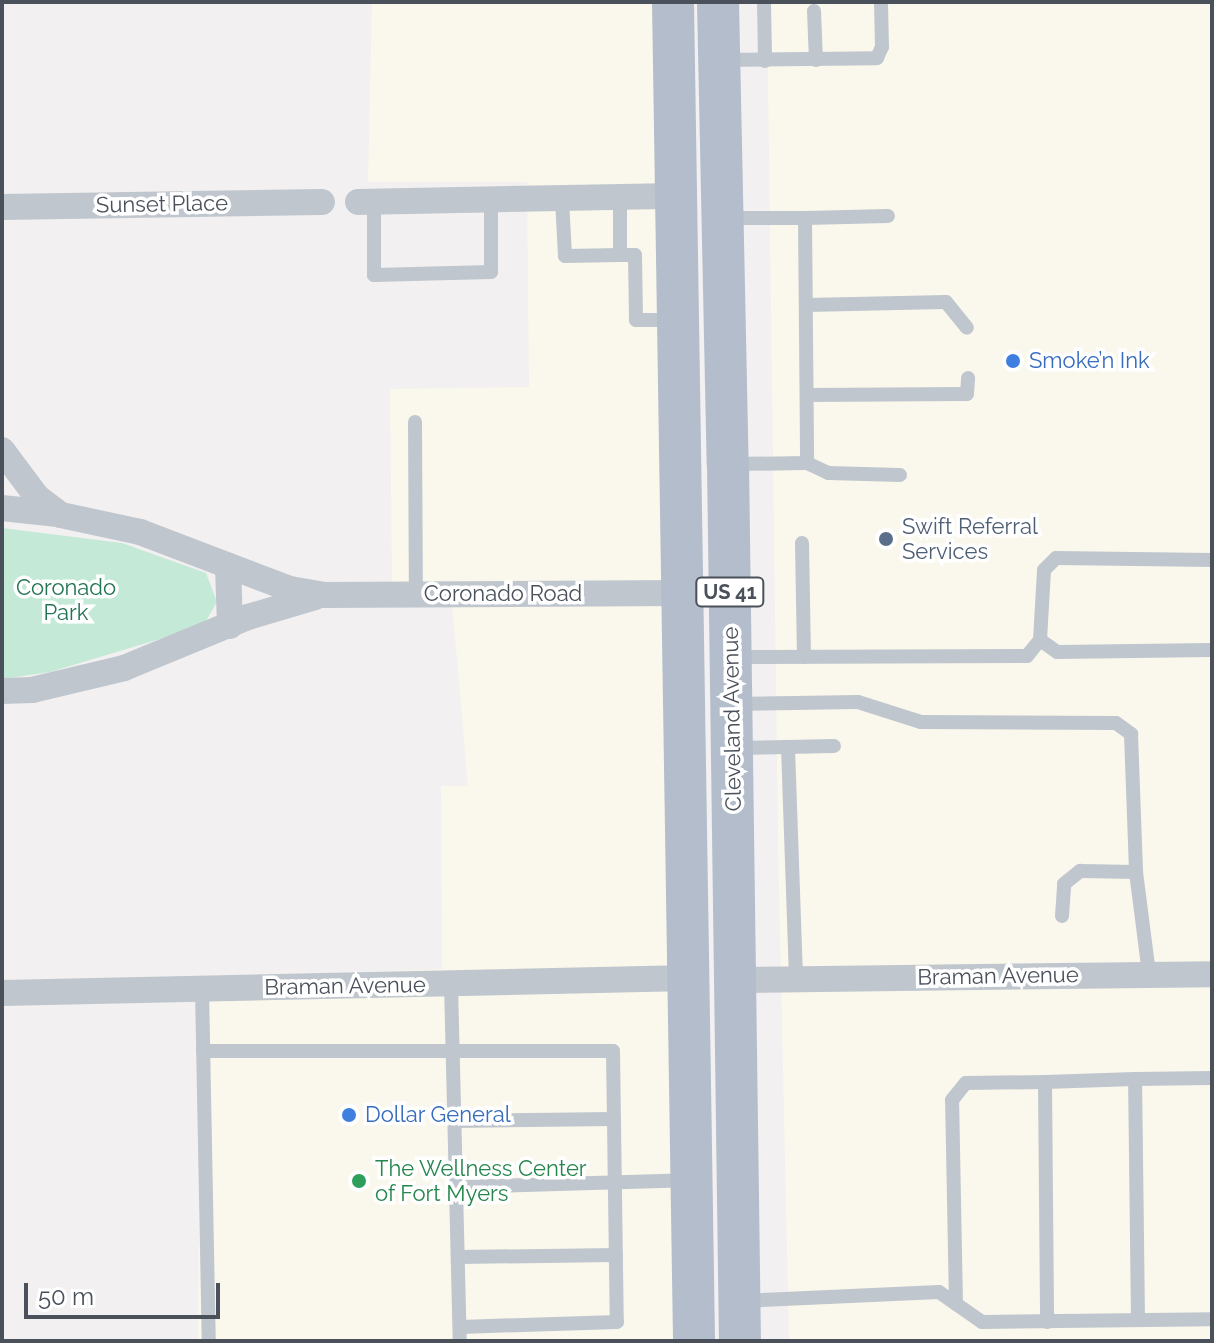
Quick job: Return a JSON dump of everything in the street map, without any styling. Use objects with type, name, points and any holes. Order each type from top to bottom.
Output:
[{"type":"main road","name":"US 41","points":[[673,2],[694,1341]]},
{"type":"main road","name":"Cleveland Avenue","points":[[718,2],[740,1321]]},
{"type":"main road","points":[[687,874],[712,940],[735,980]]},
{"type":"main road","points":[[689,978],[715,1017],[736,1086]]},
{"type":"street","points":[[366,202],[677,196]]},
{"type":"street","name":"Sunset Place","points":[[2,207],[322,202]]},
{"type":"street","name":"Coronado Road","points":[[2,450],[37,497],[61,515]]},
{"type":"street","name":"Coronado Road","points":[[2,508],[61,515],[140,532],[290,589],[323,595],[683,593]]},
{"type":"street","points":[[228,566],[230,626]]},
{"type":"street","name":"Coronado Road","points":[[2,691],[32,690],[124,668],[277,607],[323,595]]},
{"type":"street","name":"Braman Avenue","points":[[735,980],[1212,974]]},
{"type":"street","name":"Braman Avenue","points":[[2,993],[689,978]]},
{"type":"lane","points":[[764,2],[768,21],[765,61]]},
{"type":"lane","points":[[719,60],[877,58],[882,47],[881,2]]},
{"type":"lane","points":[[810,17],[816,60]]},
{"type":"lane","points":[[620,198],[620,255]]},
{"type":"lane","points":[[562,199],[565,256],[635,255],[636,320],[679,320]]},
{"type":"lane","points":[[366,202],[374,275],[491,272],[491,200]]},
{"type":"lane","points":[[724,219],[888,216]]},
{"type":"lane","points":[[805,218],[807,463]]},
{"type":"lane","points":[[806,305],[946,302],[967,328]]},
{"type":"lane","points":[[807,395],[967,394],[968,378]]},
{"type":"lane","points":[[415,422],[416,594]]},
{"type":"lane","points":[[728,464],[807,463],[828,473],[900,475]]},
{"type":"lane","points":[[802,543],[804,657]]},
{"type":"lane","points":[[731,657],[1027,656],[1040,640],[1044,570],[1056,558],[1212,560]]},
{"type":"lane","points":[[1040,640],[1057,652],[1212,650]]},
{"type":"lane","points":[[732,704],[858,702],[921,722],[1116,723],[1131,734],[1136,872],[1149,974]]},
{"type":"lane","points":[[731,748],[834,746]]},
{"type":"lane","points":[[788,748],[796,979]]},
{"type":"lane","points":[[1062,916],[1064,884],[1080,871],[1136,872]]},
{"type":"lane","points":[[203,1051],[453,1051],[613,1051],[617,1322],[460,1334],[454,1121],[453,1051],[451,984]]},
{"type":"lane","points":[[202,989],[209,1341]]},
{"type":"lane","points":[[956,1304],[952,1100],[966,1083],[1212,1078]]},
{"type":"lane","points":[[1135,1079],[1138,1320]]},
{"type":"lane","points":[[1045,1082],[1047,1322]]},
{"type":"lane","points":[[454,1121],[614,1119]]},
{"type":"lane","points":[[456,1187],[691,1180]]},
{"type":"lane","points":[[458,1257],[616,1255]]},
{"type":"lane","points":[[740,1321],[939,1292],[982,1322],[1212,1319]]},
{"type":"shaded area","points":[[372,2],[665,2],[680,1341],[198,1341],[201,979],[442,969],[441,786],[468,786],[450,580],[392,585],[390,389],[529,387],[527,182],[368,182]]},
{"type":"shaded area","points":[[767,2],[1212,2],[1212,1341],[789,1341],[778,843]]},
{"type":"green space","name":"Coronado Park","points":[[2,528],[122,543],[206,573],[217,602],[203,626],[50,672],[2,679]]},
{"type":"place","name":"Smoke’n Ink","points":[[1013,361]]},
{"type":"place","name":"Swift Referral Services","points":[[886,539]]},
{"type":"place","name":"Dollar General","points":[[349,1115]]},
{"type":"place","name":"The Wellness Center of Fort Myers","points":[[359,1181]]}]
